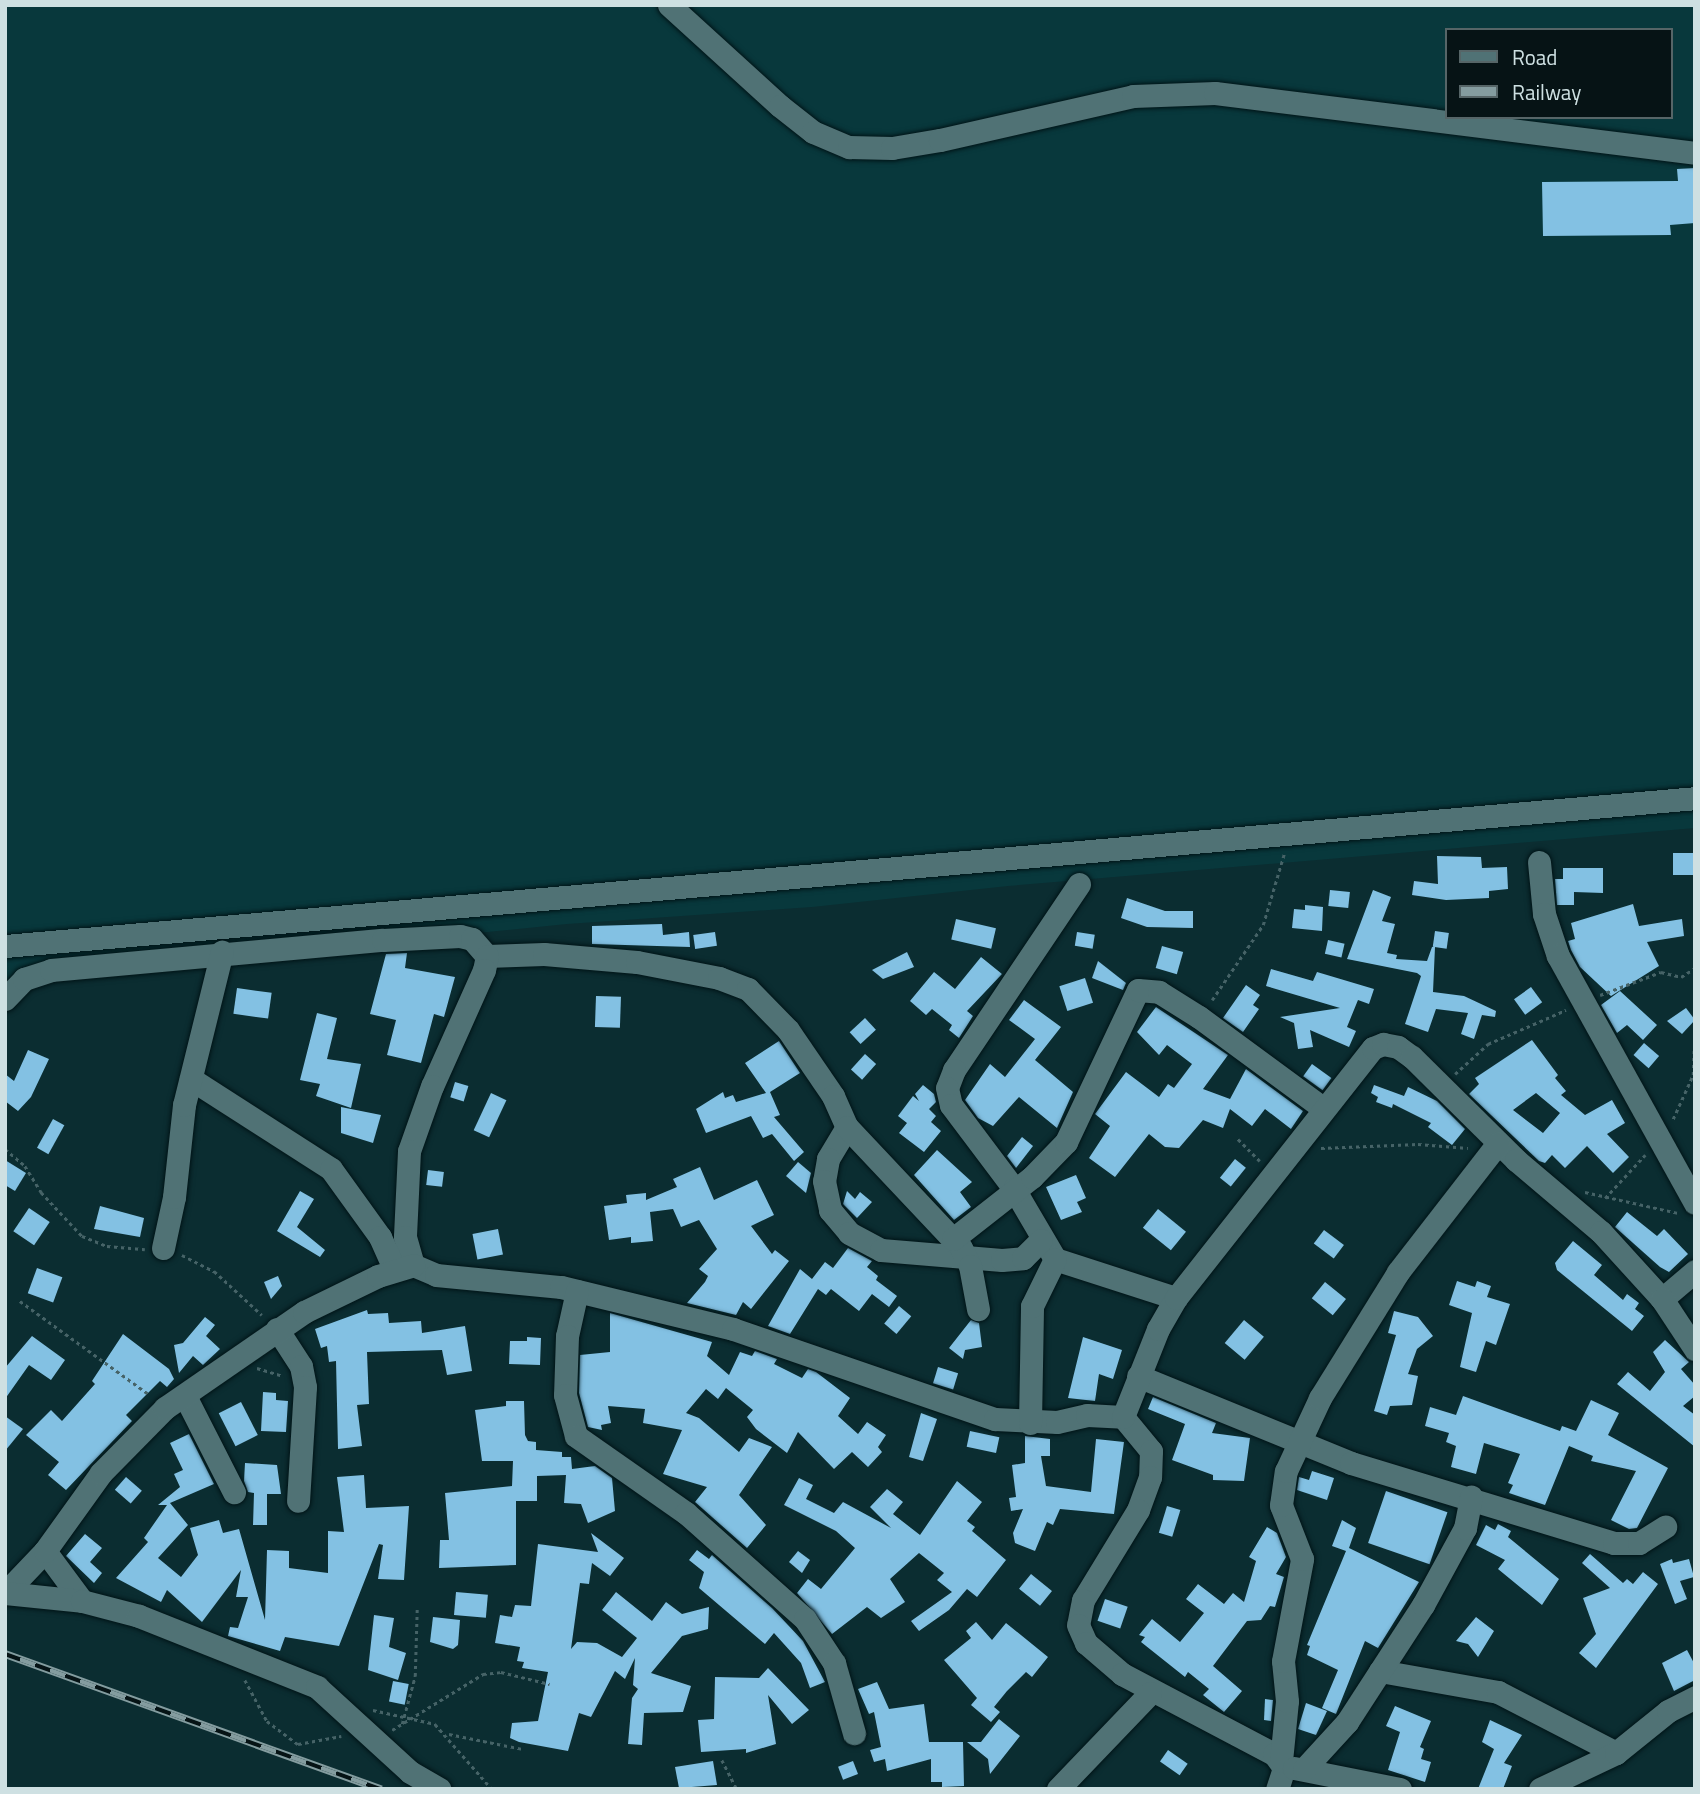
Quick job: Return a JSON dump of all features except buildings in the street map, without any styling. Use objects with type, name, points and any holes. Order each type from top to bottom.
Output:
[{"type":"street","points":[[669,5],[780,106],[813,132],[849,148],[892,148],[940,140],[1133,96],[1215,93],[1695,153]]},
{"type":"street","points":[[5,946],[1695,798]]},
{"type":"street","points":[[1539,862],[1549,935],[1586,1002],[1690,1208]]},
{"type":"street","points":[[1079,884],[954,1070],[947,1088],[963,1125],[1014,1189],[1041,1240],[1055,1259],[1176,1298]]},
{"type":"street","points":[[5,999],[37,973],[222,952],[460,936],[471,939],[487,956],[544,954],[637,962],[719,978],[748,989],[788,1030],[834,1096],[847,1127],[959,1247],[978,1309]]},
{"type":"street","points":[[163,1248],[191,1079],[222,952]]},
{"type":"street","points":[[404,1267],[409,1150],[487,956]]},
{"type":"street","points":[[959,1247],[1014,1189],[1066,1142],[1133,995],[1138,990],[1159,992],[1199,1017],[1323,1108]]},
{"type":"street","points":[[1122,1417],[1138,1376],[1176,1298],[1323,1108],[1373,1048],[1383,1044],[1398,1047],[1443,1087],[1495,1147],[1601,1232],[1662,1299],[1695,1349]]},
{"type":"street","points":[[191,1079],[331,1169],[404,1267]]},
{"type":"street","points":[[847,1127],[828,1159],[824,1181],[830,1210],[839,1224],[881,1250],[959,1247],[1023,1258],[1041,1240]]},
{"type":"street","points":[[1287,1772],[1287,1701],[1283,1661],[1302,1559],[1284,1515],[1280,1488],[1297,1439],[1398,1272],[1495,1147]]},
{"type":"street","points":[[1030,1423],[1032,1306],[1055,1259]]},
{"type":"street","points":[[5,1593],[44,1551],[101,1473],[175,1402],[277,1329],[328,1299],[404,1267],[436,1275],[512,1279],[577,1291],[745,1333],[969,1412],[1030,1423],[1087,1415],[1122,1417],[1151,1451],[1150,1477],[1138,1510],[1083,1600],[1078,1625],[1086,1643],[1150,1693],[1287,1772],[1400,1789]]},
{"type":"street","points":[[1662,1299],[1695,1271]]},
{"type":"street","points":[[577,1291],[567,1336],[565,1395],[576,1436],[686,1513],[797,1611],[834,1663],[854,1733]]},
{"type":"street","points":[[277,1329],[301,1366],[306,1387],[298,1501]]},
{"type":"street","points":[[1138,1376],[1352,1463],[1471,1497],[1614,1543],[1639,1542],[1665,1527]]},
{"type":"street","points":[[175,1402],[234,1492]]},
{"type":"street","points":[[1287,1772],[1347,1722],[1460,1539],[1471,1497]]},
{"type":"street","points":[[44,1551],[82,1601]]},
{"type":"street","points":[[5,1593],[82,1601],[139,1616],[317,1687],[410,1772],[439,1789]]},
{"type":"street","points":[[1380,1671],[1498,1692],[1616,1753]]},
{"type":"street","points":[[1058,1789],[1150,1693]]},
{"type":"street","points":[[1540,1789],[1616,1753],[1668,1711],[1695,1697]]},
{"type":"path","points":[[1199,1017],[1263,925],[1280,875],[1287,833]]},
{"type":"path","points":[[1443,1087],[1488,1044],[1661,972],[1681,977],[1695,968]]},
{"type":"path","points":[[1238,1139],[1271,1175]]},
{"type":"path","points":[[1293,1147],[1418,1144],[1495,1147]]},
{"type":"path","points":[[5,1149],[82,1236],[107,1246],[163,1248],[214,1271],[277,1329]]},
{"type":"path","points":[[1578,1189],[1649,1210],[1690,1208]]},
{"type":"path","points":[[20,1301],[125,1373],[175,1402]]},
{"type":"path","points":[[233,1363],[306,1387]]},
{"type":"path","points":[[402,1724],[415,1676],[416,1607]]},
{"type":"path","points":[[233,1655],[263,1716],[298,1744],[370,1735],[402,1724],[483,1674],[501,1671],[550,1684]]},
{"type":"path","points":[[405,1718],[435,1724],[445,1732],[492,1789]]},
{"type":"path","points":[[445,1732],[523,1749]]},
{"type":"path","points":[[722,1760],[737,1789]]},
{"type":"shaded area","points":[[5,5],[1695,5],[1695,828],[1008,886],[812,907],[567,924],[5,980]]},
{"type":"railway","points":[[5,1654],[381,1789]]}]
